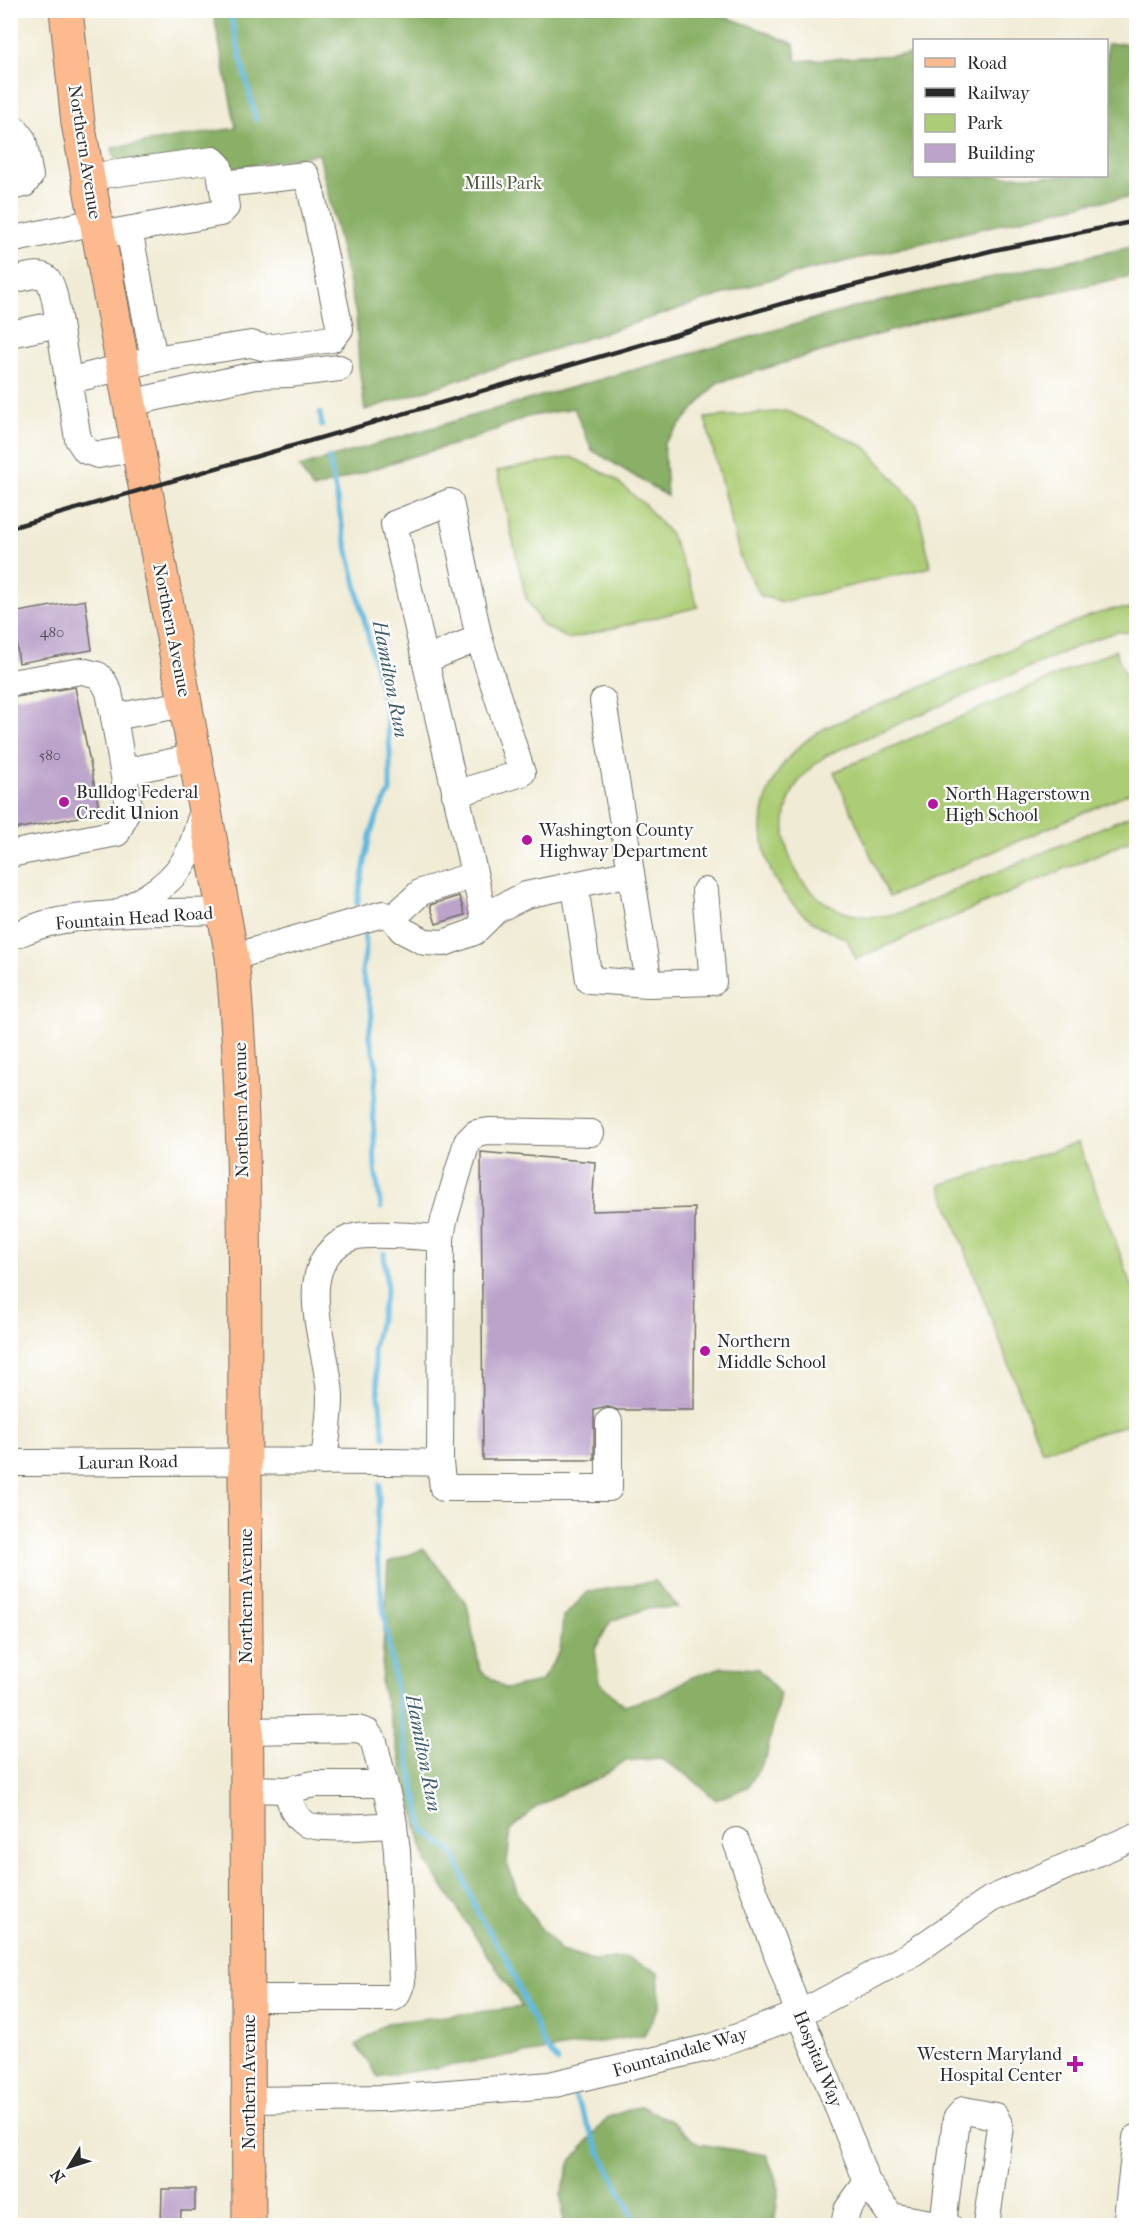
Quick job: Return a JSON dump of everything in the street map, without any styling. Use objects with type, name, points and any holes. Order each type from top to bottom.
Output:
[{"type":"main road","name":"Northern Avenue","points":[[66,10],[78,123],[88,177],[108,229],[123,368],[232,957],[242,1090],[249,2226]]},
{"type":"street","points":[[10,129],[15,129],[23,140],[30,176],[24,184],[10,187]]},
{"type":"street","points":[[10,240],[220,213],[226,207],[219,166],[213,160],[88,177]]},
{"type":"street","points":[[68,381],[154,359],[251,344],[266,348],[332,339],[340,329],[306,175],[222,184]]},
{"type":"street","points":[[108,229],[154,359]]},
{"type":"street","points":[[10,281],[38,276],[45,277],[51,283],[78,439],[86,451],[98,455],[138,448]]},
{"type":"street","points":[[10,334],[59,324]]},
{"type":"street","points":[[130,403],[255,375],[289,374],[339,368]]},
{"type":"street","points":[[455,794],[522,773],[478,638],[450,502],[394,524],[455,794],[485,921]]},
{"type":"street","points":[[425,660],[478,638]]},
{"type":"street","points":[[10,683],[82,671],[98,675],[105,682],[114,717],[129,806],[117,833],[10,854]]},
{"type":"street","points":[[603,701],[649,984]]},
{"type":"street","points":[[114,717],[185,704]]},
{"type":"street","points":[[124,772],[195,757]]},
{"type":"street","points":[[116,915],[154,893],[175,873],[189,853],[204,806]]},
{"type":"street","points":[[232,957],[383,914],[393,918],[402,930],[425,942],[444,943],[474,932],[496,910],[526,895],[631,873]]},
{"type":"street","points":[[393,918],[421,892],[474,875]]},
{"type":"street","points":[[575,886],[589,980],[649,984],[713,982],[705,891]]},
{"type":"street","name":"Fountain Head Road","points":[[10,937],[49,923],[116,915],[224,911]]},
{"type":"street","points":[[591,1133],[489,1131],[476,1133],[466,1143],[441,1238],[440,1463],[443,1488],[609,1488],[609,1422]]},
{"type":"street","points":[[324,1462],[330,1397],[315,1295],[318,1274],[326,1256],[337,1245],[364,1235],[441,1238]]},
{"type":"street","name":"Lauran Road","points":[[10,1463],[245,1461],[440,1463]]},
{"type":"street","points":[[246,1731],[357,1729],[367,1732],[374,1742],[394,1825],[402,1955],[402,1982],[397,1995],[393,1998],[248,1998]]},
{"type":"street","points":[[247,1789],[287,1790],[314,1785],[384,1784]]},
{"type":"street","points":[[287,1790],[297,1816],[312,1827],[394,1825]]},
{"type":"street","name":"Fountaindale Way","points":[[249,2100],[386,2098],[550,2085],[711,2047],[799,2014],[910,1955],[992,1899],[1137,1836]]},
{"type":"street","name":"Hospital Way","points":[[736,1841],[799,2014],[867,2182],[891,2221],[941,2225]]},
{"type":"street","points":[[941,2225],[956,2119],[964,2110],[995,2116],[1000,2126],[986,2226]]},
{"type":"street","points":[[1126,2226],[1137,2138]]},
{"type":"street","points":[[844,2226],[847,2210],[867,2182]]},
{"type":"green space","name":"Mills Park","points":[[705,10],[794,44],[796,61],[913,54],[913,177],[1108,177],[1108,44],[1136,43],[1136,197],[1088,203],[765,281],[365,410],[359,367],[356,315],[319,154],[120,187],[112,148],[236,128],[213,11]]},
{"type":"green space","points":[[1136,246],[1136,275],[937,317],[717,383],[664,443],[667,496],[592,450],[574,408],[527,417],[473,439],[406,458],[313,489],[299,467],[867,304]]},
{"type":"green space","points":[[787,411],[866,447],[917,505],[931,567],[783,602],[761,596],[741,561],[705,418]]},
{"type":"green space","points":[[571,457],[612,477],[645,505],[670,534],[687,573],[698,607],[569,639],[542,625],[526,598],[497,471]]},
{"type":"green space","points":[[1114,609],[1136,609],[1136,632],[1117,632],[1092,640],[827,755],[797,784],[789,802],[785,821],[786,840],[790,859],[799,876],[811,891],[826,903],[844,912],[859,916],[873,916],[903,912],[1136,813],[1136,838],[856,959],[847,939],[813,922],[788,898],[771,870],[763,839],[764,808],[775,777],[796,750],[827,727],[1089,616]]},
{"type":"green space","points":[[1115,650],[1136,701],[1136,790],[889,897],[834,772]]},
{"type":"green space","points":[[1078,1143],[1136,1296],[1136,1422],[1042,1451],[940,1185]]},
{"type":"green space","points":[[424,1549],[467,1604],[480,1670],[506,1689],[541,1682],[560,1651],[563,1617],[588,1592],[655,1581],[678,1607],[645,1609],[611,1621],[595,1649],[599,1682],[624,1706],[659,1696],[690,1678],[722,1667],[758,1669],[780,1694],[766,1758],[748,1787],[716,1800],[690,1777],[660,1758],[625,1761],[598,1779],[566,1791],[537,1807],[511,1829],[507,1863],[519,1896],[538,1925],[561,1951],[594,1961],[627,1958],[658,1972],[660,2005],[644,2035],[378,2077],[356,2045],[387,2023],[522,2007],[426,1861],[381,1684],[388,1562]]},
{"type":"green space","points":[[640,2106],[671,2121],[698,2144],[767,2155],[779,2188],[774,2225],[563,2225],[561,2194],[571,2161],[608,2117]]},
{"type":"building","points":[[85,600],[92,650],[19,663],[12,613]]},
{"type":"building","points":[[75,687],[100,813],[10,830],[10,698]]},
{"type":"building","points":[[459,896],[465,915],[436,924],[430,905]]},
{"type":"building","points":[[481,1152],[595,1162],[592,1211],[695,1208],[694,1410],[618,1410],[608,1407],[594,1410],[594,1460],[483,1460]]},
{"type":"building","points":[[162,2189],[195,2189],[195,2211],[181,2211],[180,2226],[161,2226]]},
{"type":"waterway","name":"Hamilton Run","points":[[229,10],[256,120]]},
{"type":"waterway","name":"Hamilton Run","points":[[320,413],[322,426]]},
{"type":"waterway","name":"Hamilton Run","points":[[329,458],[343,530],[386,711],[390,752],[390,792],[379,811],[370,835],[357,904]]},
{"type":"waterway","name":"Hamilton Run","points":[[363,926],[366,947],[362,972],[372,1015],[369,1035],[377,1067],[373,1106],[375,1168],[381,1208]]},
{"type":"waterway","name":"Hamilton Run","points":[[384,1253],[387,1289],[373,1349],[384,1437]]},
{"type":"waterway","name":"Hamilton Run","points":[[380,1484],[376,1543],[382,1601],[404,1739],[424,1830],[454,1854],[478,1914],[505,1956],[545,2047],[558,2062]]},
{"type":"waterway","name":"Hamilton Run","points":[[573,2093],[638,2226]]},
{"type":"railway","points":[[10,528],[788,302],[994,250],[1136,221]]},
{"type":"place","name":"Bulldog Federal Credit Union","points":[[64,802]]},
{"type":"place","name":"North Hagerstown High School","points":[[933,804]]},
{"type":"place","name":"Washington County Highway Department","points":[[527,840]]},
{"type":"place","name":"Northern Middle School","points":[[705,1351]]},
{"type":"place","name":"Western Maryland Hospital Center","points":[[1075,2064]]}]
